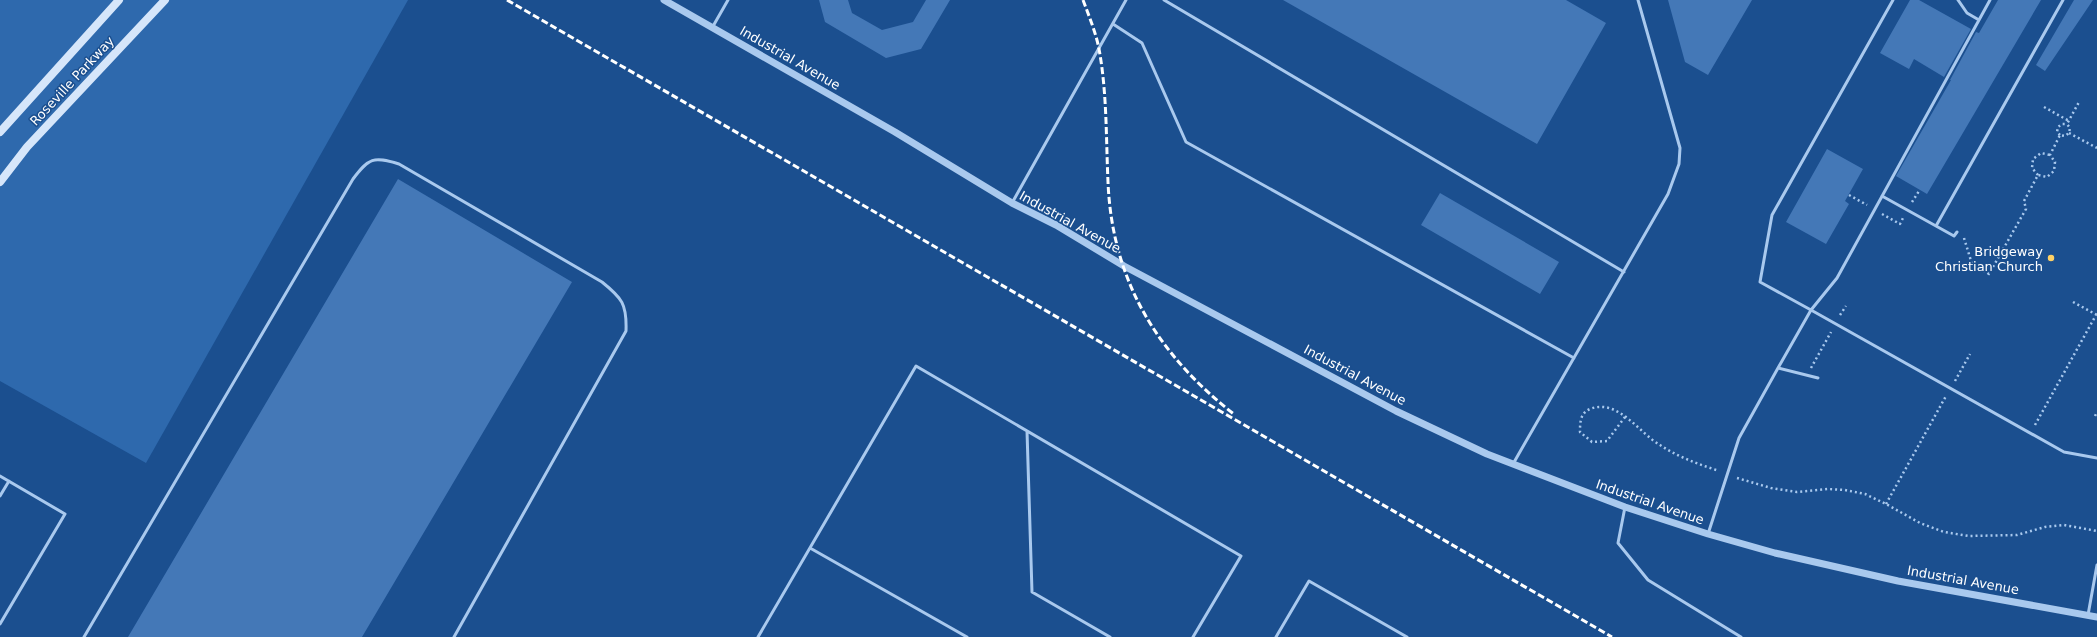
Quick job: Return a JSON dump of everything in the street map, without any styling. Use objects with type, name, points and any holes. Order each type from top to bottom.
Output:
[{"type":"main road","name":"Roseville Parkway","points":[[0,132],[119,0]]},
{"type":"main road","name":"Roseville Parkway","points":[[0,182],[27,147],[165,0]]},
{"type":"street","name":"Industrial Avenue","points":[[664,0],[895,132],[1012,203],[1056,225],[1124,266],[1436,431],[1513,464],[1625,507],[1708,534],[1775,553],[1898,581],[2097,617]]},
{"type":"lane","points":[[712,28],[728,0]]},
{"type":"lane","points":[[1012,203],[1126,0]]},
{"type":"lane","points":[[1164,0],[1624,272]]},
{"type":"lane","points":[[1513,464],[1668,194],[1679,164],[1680,148],[1638,0]]},
{"type":"lane","points":[[1893,0],[1772,216],[1760,282],[2064,452],[2097,458]]},
{"type":"lane","points":[[1958,0],[1967,13],[1979,20]]},
{"type":"lane","points":[[1708,534],[1739,438],[1811,310],[1837,278],[1990,0]]},
{"type":"lane","points":[[1936,226],[2063,0]]},
{"type":"lane","points":[[1113,24],[1142,43],[1186,142],[1574,358]]},
{"type":"lane","points":[[84,637],[353,179],[365,163],[382,159],[399,164],[602,282],[619,295],[626,312],[626,330],[454,637]]},
{"type":"lane","points":[[1882,196],[1954,236],[1957,232]]},
{"type":"lane","points":[[758,637],[916,366],[1241,556],[1193,637]]},
{"type":"lane","points":[[1778,368],[1818,378]]},
{"type":"lane","points":[[1027,431],[1032,592],[1110,637]]},
{"type":"lane","points":[[0,476],[65,514],[0,624]]},
{"type":"lane","points":[[0,496],[9,481]]},
{"type":"lane","points":[[1625,507],[1618,543],[1648,580],[1741,637]]},
{"type":"lane","points":[[810,548],[966,637]]},
{"type":"lane","points":[[2088,615],[2097,565]]},
{"type":"lane","points":[[1276,637],[1309,581],[1407,637]]},
{"type":"path","points":[[2067,124],[2079,102]]},
{"type":"path","points":[[2044,107],[2069,121]]},
{"type":"path","points":[[2060,135],[2057,132],[2058,127],[2062,124],[2067,124]]},
{"type":"path","points":[[2067,124],[2070,128],[2069,133]]},
{"type":"path","points":[[2060,135],[2065,136],[2069,133]]},
{"type":"path","points":[[2069,133],[2097,148]]},
{"type":"path","points":[[2050,155],[2060,135]]},
{"type":"path","points":[[2040,153],[2050,155],[2055,162],[2054,171],[2047,177],[2038,175],[2032,168],[2033,159],[2040,153]]},
{"type":"path","points":[[1957,232],[1963,236],[1972,264],[1989,274],[2026,208],[2024,201],[2038,175]]},
{"type":"path","points":[[2030,433],[2097,315],[2073,302]]},
{"type":"path","points":[[1807,375],[1846,306]]},
{"type":"path","points":[[1886,504],[1970,354]]},
{"type":"path","points":[[1626,417],[1607,441],[1592,442],[1580,432],[1580,423],[1583,414],[1589,410],[1599,407],[1610,408],[1626,417],[1658,445],[1684,459],[1728,475],[1771,488],[1790,491],[1845,490],[1865,494],[1920,523],[1944,532],[1969,536],[2017,535],[2046,527],[2064,525],[2097,531]]},
{"type":"path","points":[[2095,416],[2097,412]]},
{"type":"shaded area","points":[[0,0],[408,0],[146,463],[0,381]]},
{"type":"building","points":[[819,0],[848,0],[852,13],[882,30],[913,22],[926,0],[950,0],[921,49],[886,58],[825,22]]},
{"type":"building","points":[[1283,0],[1566,0],[1606,23],[1537,144]]},
{"type":"building","points":[[1668,0],[1752,0],[1708,75],[1685,62]]},
{"type":"building","points":[[1910,0],[1919,0],[1971,29],[1944,77],[1914,59],[1909,69],[1880,53]]},
{"type":"building","points":[[1998,0],[2041,0],[1927,194],[1896,176],[1951,80],[1976,32],[1979,33]]},
{"type":"building","points":[[2074,0],[2093,0],[2045,71],[2036,65]]},
{"type":"building","points":[[1827,149],[1863,169],[1845,201],[1849,204],[1826,244],[1786,222]]},
{"type":"building","points":[[398,179],[572,282],[362,637],[128,637]]},
{"type":"building","points":[[1440,193],[1559,262],[1540,294],[1421,225]]},
{"type":"railway","points":[[507,0],[1612,637]]},
{"type":"railway","points":[[1083,0],[1094,31],[1102,65],[1111,218],[1119,252],[1130,283],[1144,313],[1162,341],[1183,367],[1208,392],[1235,415]]},
{"type":"place","name":"Bridgeway Christian Church","points":[[2051,258]]}]
